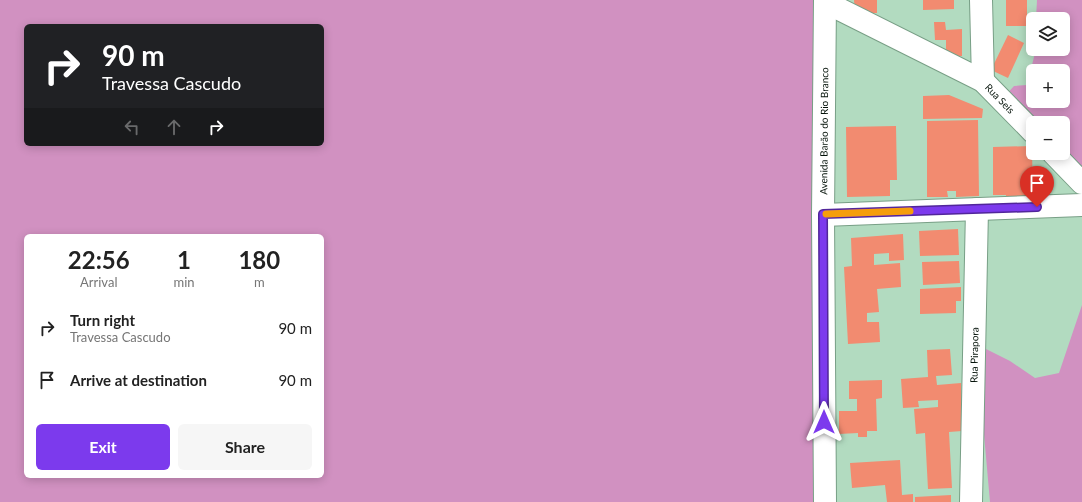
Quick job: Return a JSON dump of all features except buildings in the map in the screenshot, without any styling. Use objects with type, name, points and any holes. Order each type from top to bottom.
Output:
[{"type":"street","points":[[981,0],[983,81]]},
{"type":"street","name":"Rua Seis","points":[[825,1],[983,81],[1026,125]]},
{"type":"street","name":"Avenida Barão do Rio Branco","points":[[825,1],[823,214],[825,502]]},
{"type":"street","points":[[1060,160],[1082,182]]},
{"type":"street","points":[[823,214],[1082,205]]},
{"type":"street","name":"Rua Pirapora","points":[[971,502],[977,209]]},
{"type":"shaded area","points":[[0,0],[822,0],[820,502],[0,502]]},
{"type":"shaded area","points":[[1037,0],[1082,0],[1082,175],[1069,160],[1070,116],[1026,117],[1004,97],[1014,86],[1026,85],[1026,108],[1070,108],[1070,64],[1032,64],[1034,56],[1070,56],[1070,12],[1036,12]]},
{"type":"shaded area","points":[[1082,305],[1082,502],[990,502],[976,344],[1010,361],[1035,378],[1059,373]]},
{"type":"slow traffic","points":[[826,214],[910,211]]},
{"type":"route","points":[[824,422],[823,214],[1037,207]]}]
